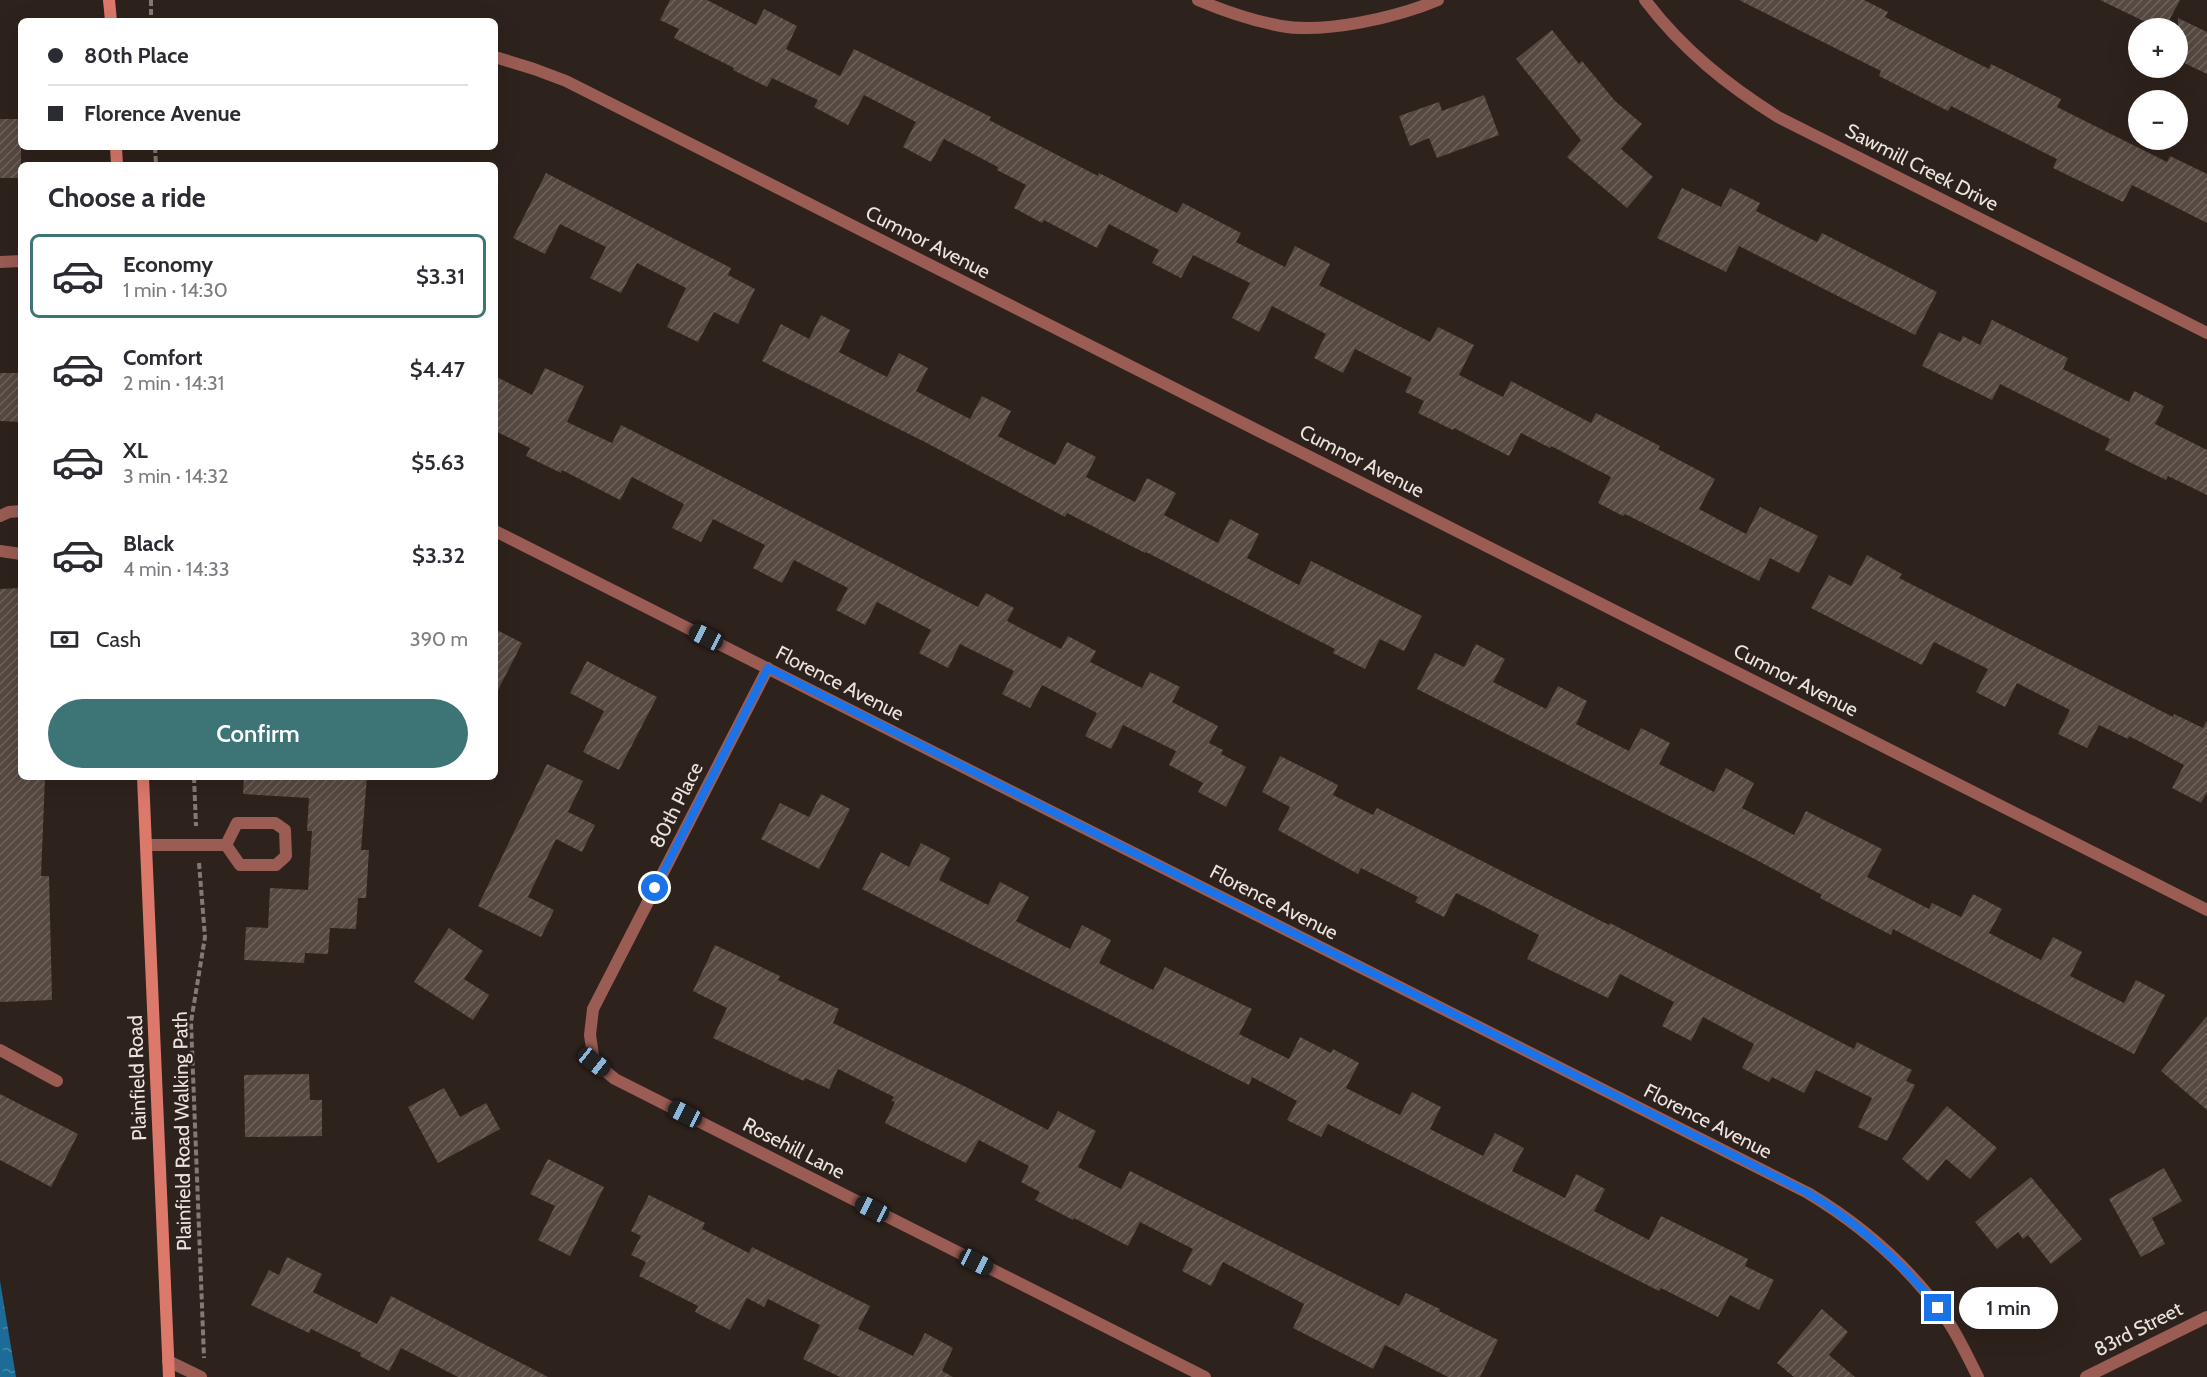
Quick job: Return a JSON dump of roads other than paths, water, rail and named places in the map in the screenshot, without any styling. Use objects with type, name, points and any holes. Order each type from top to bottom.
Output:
[{"type":"main road","points":[[109,0],[111,18]]},
{"type":"main road","name":"Plainfield Road","points":[[143,780],[169,1377]]},
{"type":"street","points":[[1198,0],[1282,26],[1307,28],[1385,17],[1438,0]]},
{"type":"street","name":"Sawmill Creek Drive","points":[[1646,0],[1659,19],[1695,57],[1736,91],[1778,117],[2207,333]]},
{"type":"street","name":"Cumnor Avenue","points":[[498,58],[566,81],[2207,910]]},
{"type":"street","points":[[0,262],[18,261]]},
{"type":"street","points":[[0,516],[18,511]]},
{"type":"street","name":"Florence Avenue","points":[[498,533],[1808,1193],[1858,1226],[1916,1280],[1948,1321],[1978,1377]]},
{"type":"street","points":[[0,551],[18,554]]},
{"type":"street","name":"80th Place","points":[[594,1062],[590,1035],[593,1009],[768,668]]},
{"type":"street","points":[[237,823],[275,823],[285,830],[286,856],[276,865],[240,865],[226,845],[237,823]]},
{"type":"street","points":[[146,845],[226,845]]},
{"type":"street","points":[[0,1050],[57,1081]]},
{"type":"street","name":"Rosehill Lane","points":[[594,1062],[615,1079],[1206,1377]]},
{"type":"street","name":"83rd Street","points":[[2086,1377],[2207,1317]]},
{"type":"street","points":[[168,1361],[203,1371]]},
{"type":"water","points":[[0,1281],[16,1377],[0,1377]]}]
